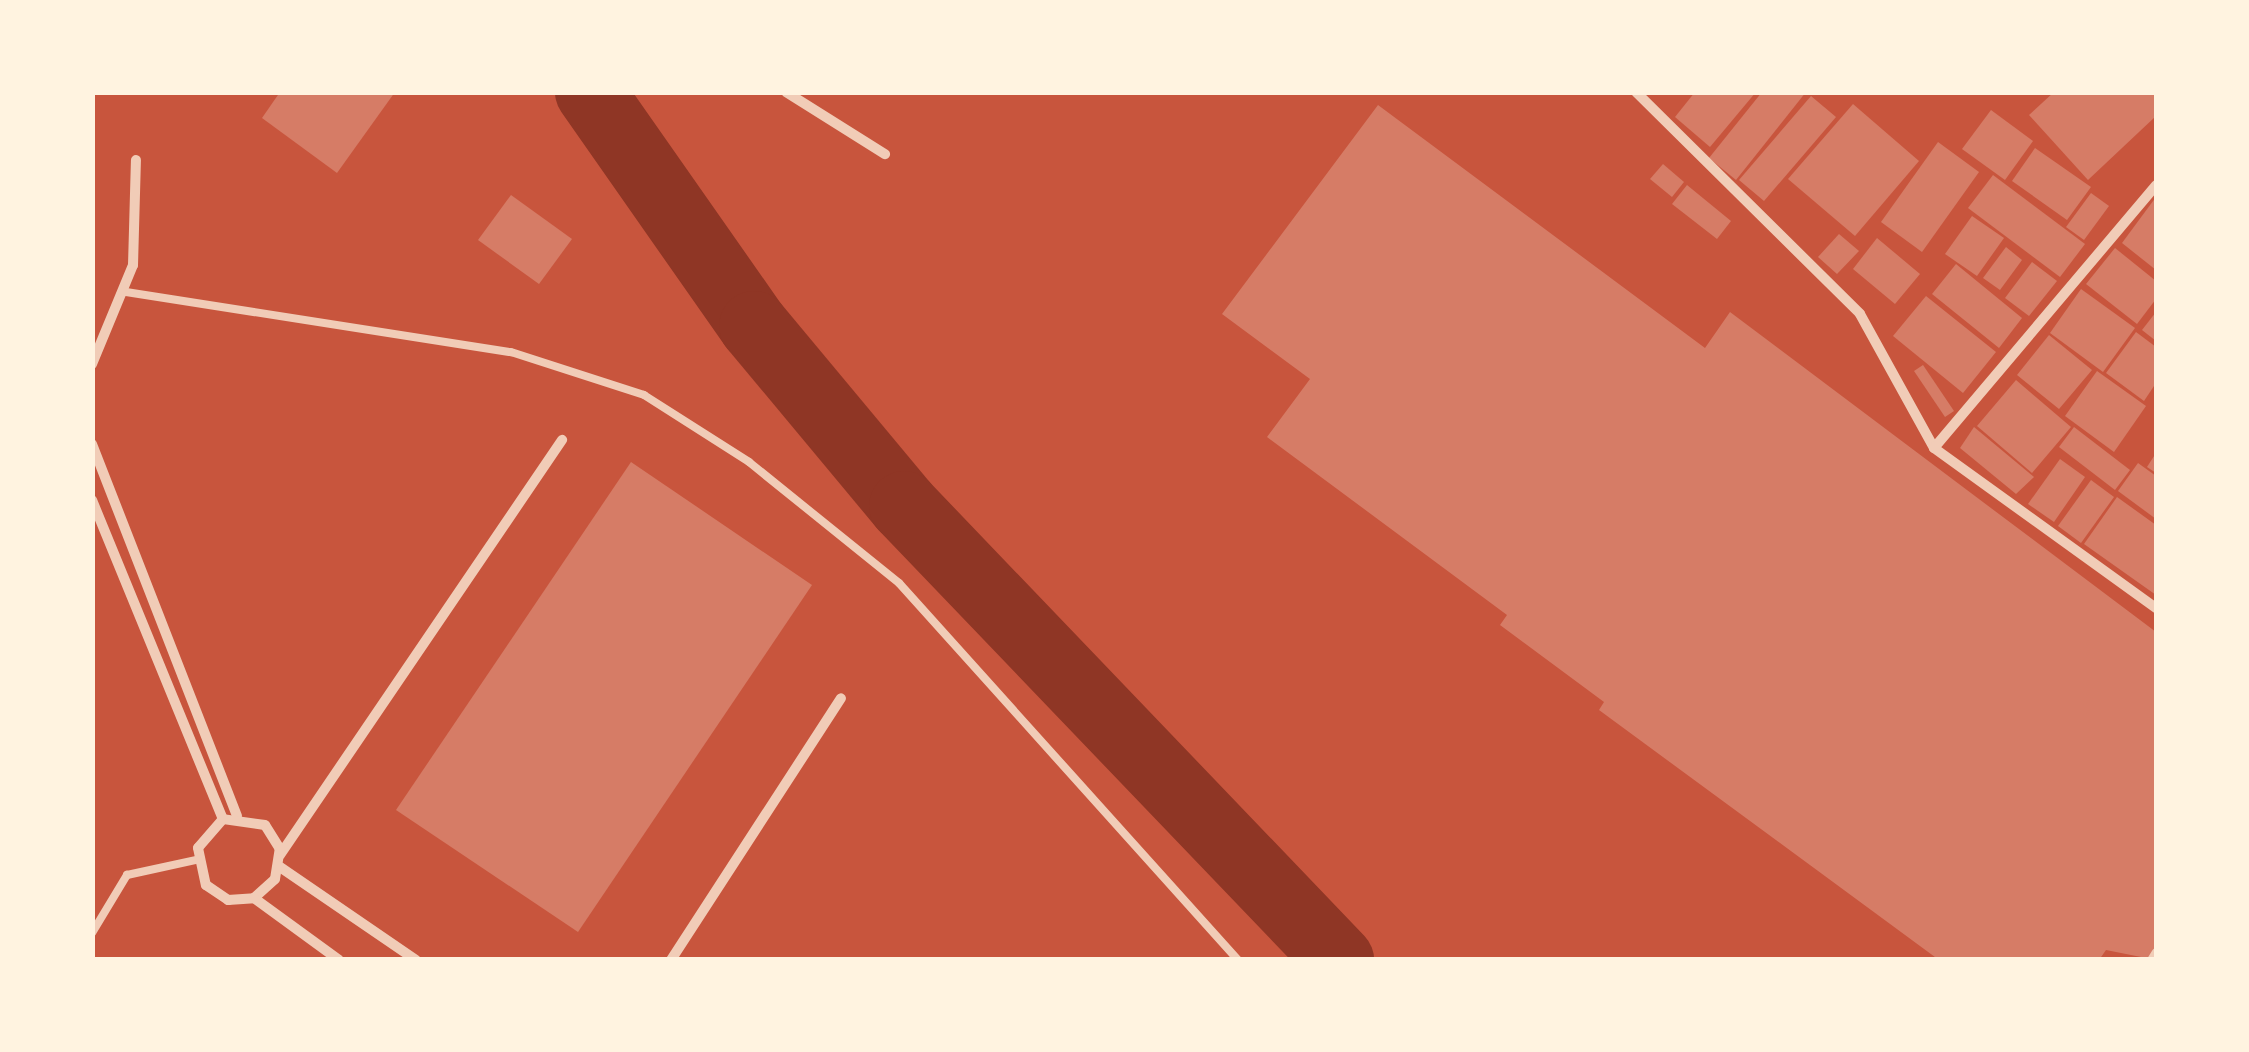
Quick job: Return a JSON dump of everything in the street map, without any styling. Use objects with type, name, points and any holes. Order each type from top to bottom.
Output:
[{"type":"street","points":[[786,92],[885,154]]},
{"type":"street","points":[[1636,92],[1860,314],[1934,448],[2156,608]]},
{"type":"street","points":[[92,364],[126,292],[136,160]]},
{"type":"street","points":[[1934,448],[2156,185]]},
{"type":"street","points":[[254,898],[562,440]]},
{"type":"street","points":[[92,444],[237,816]]},
{"type":"street","points":[[92,500],[223,819]]},
{"type":"street","points":[[672,960],[842,698]]},
{"type":"street","points":[[339,960],[254,898],[216,894],[199,873],[196,860],[203,835],[223,819],[237,816],[264,825],[282,856],[401,955],[416,960]]},
{"type":"lane","points":[[126,292],[511,352],[644,395],[749,462],[899,583],[1238,960]]},
{"type":"lane","points":[[185,868],[196,860]]},
{"type":"lane","points":[[92,932],[128,875],[185,868],[199,873]]},
{"type":"lane","points":[[2151,960],[2156,952]]},
{"type":"building","points":[[280,92],[395,92],[337,173],[262,118]]},
{"type":"building","points":[[1695,92],[1756,92],[1710,147],[1675,117]]},
{"type":"building","points":[[1762,92],[1806,92],[1736,180],[1709,158]]},
{"type":"building","points":[[2054,92],[2155,92],[2156,116],[2088,180],[2029,115]]},
{"type":"building","points":[[1811,96],[1836,117],[1764,201],[1739,180]]},
{"type":"building","points":[[1853,104],[1919,161],[1855,236],[1788,179]]},
{"type":"building","points":[[1378,105],[1705,348],[1730,312],[2156,632],[2156,960],[2106,950],[2099,960],[1939,960],[1599,710],[1604,702],[1500,625],[1507,615],[1267,437],[1310,379],[1222,314]]},
{"type":"building","points":[[1991,110],[2033,141],[2005,180],[1962,149]]},
{"type":"building","points":[[1938,142],[1979,172],[1922,252],[1881,222]]},
{"type":"building","points":[[2035,148],[2091,187],[2067,220],[2012,181]]},
{"type":"building","points":[[1663,164],[1684,182],[1672,197],[1650,179]]},
{"type":"building","points":[[1993,175],[2085,244],[2060,277],[1968,208]]},
{"type":"building","points":[[1687,185],[1731,221],[1717,239],[1672,204]]},
{"type":"building","points":[[2091,193],[2109,206],[2084,240],[2066,227]]},
{"type":"building","points":[[511,195],[572,239],[539,284],[478,240]]},
{"type":"building","points":[[2156,197],[2156,270],[2122,243]]},
{"type":"building","points":[[1972,216],[2004,238],[1977,276],[1945,254]]},
{"type":"building","points":[[1839,234],[1859,251],[1837,274],[1818,257]]},
{"type":"building","points":[[1877,238],[1920,274],[1895,304],[1853,269]]},
{"type":"building","points":[[2006,247],[2022,260],[2000,290],[1983,278]]},
{"type":"building","points":[[2115,248],[2156,281],[2156,299],[2137,324],[2086,284]]},
{"type":"building","points":[[2032,262],[2057,281],[2029,316],[2005,298]]},
{"type":"building","points":[[1956,264],[2022,318],[1999,348],[1932,294]]},
{"type":"building","points":[[2081,289],[2135,328],[2103,372],[2050,333]]},
{"type":"building","points":[[1926,296],[1996,352],[1963,393],[1893,336]]},
{"type":"building","points":[[2156,312],[2156,341],[2142,330]]},
{"type":"building","points":[[2136,332],[2156,347],[2156,383],[2144,401],[2106,373]]},
{"type":"building","points":[[2049,335],[2092,370],[2059,409],[2017,375]]},
{"type":"building","points":[[1923,365],[1954,411],[1945,417],[1914,371]]},
{"type":"building","points":[[2097,371],[2146,406],[2114,452],[2065,416]]},
{"type":"building","points":[[2016,380],[2071,427],[2032,473],[1977,426]]},
{"type":"building","points":[[1974,427],[2034,477],[2016,494],[1960,448]]},
{"type":"building","points":[[2074,427],[2130,470],[2115,490],[2059,447]]},
{"type":"building","points":[[2156,453],[2156,473],[2147,467]]},
{"type":"building","points":[[2060,459],[2085,477],[2054,522],[2028,504]]},
{"type":"building","points":[[631,462],[812,585],[578,932],[396,810]]},
{"type":"building","points":[[2138,463],[2156,476],[2156,519],[2118,491]]},
{"type":"building","points":[[2091,480],[2114,497],[2081,543],[2058,526]]},
{"type":"building","points":[[2117,497],[2156,525],[2156,595],[2084,544]]},
{"type":"waterway","points":[[590,92],[754,326],[904,506],[1339,960]]}]
